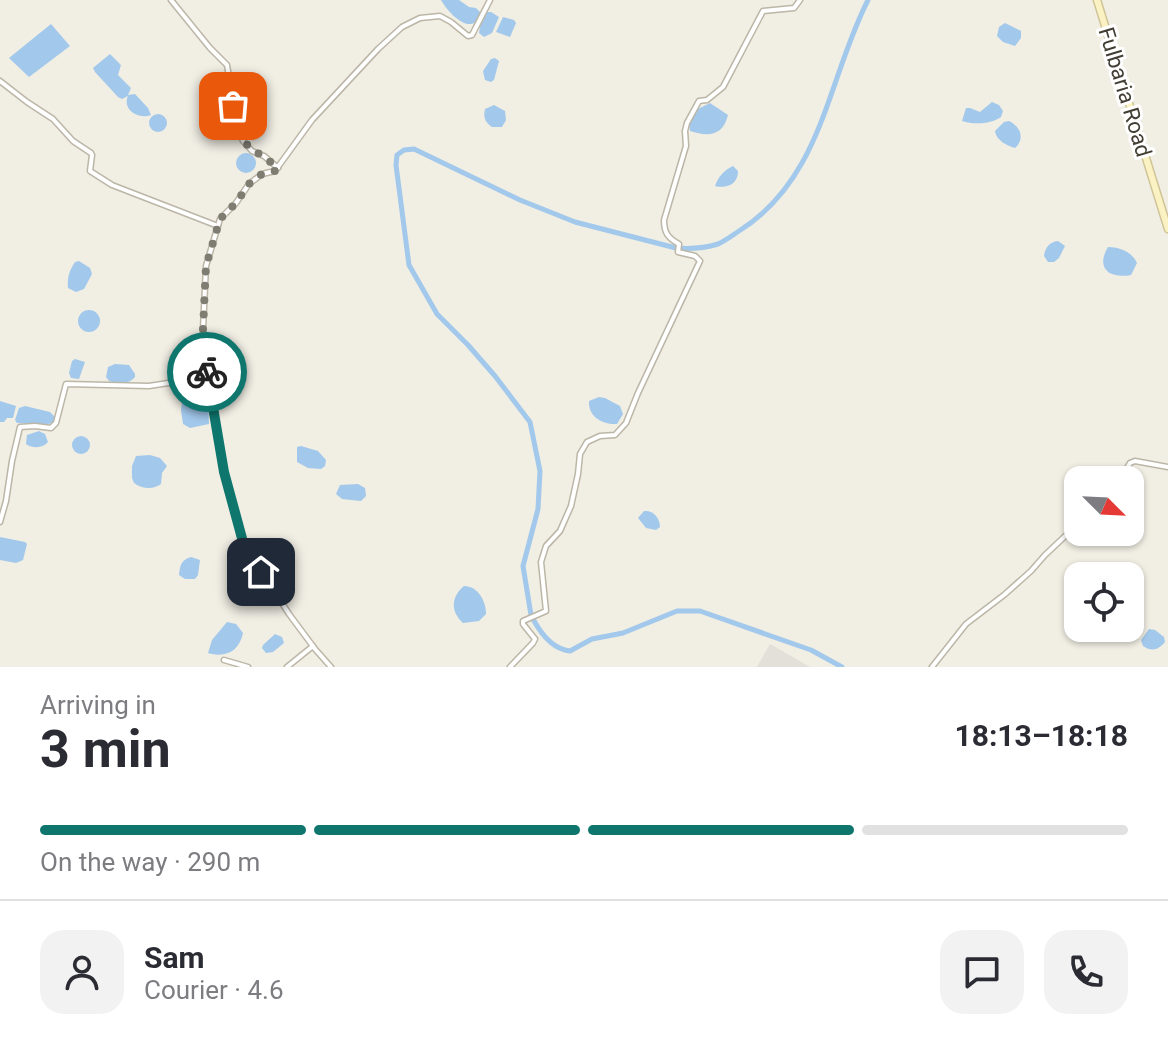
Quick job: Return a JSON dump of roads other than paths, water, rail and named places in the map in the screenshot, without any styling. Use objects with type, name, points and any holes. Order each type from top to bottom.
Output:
[{"type":"main road","name":"Fulbaria Road","points":[[1097,0],[1168,229]]},
{"type":"street","points":[[171,0],[227,65],[234,113],[243,141],[252,151],[278,168]]},
{"type":"street","points":[[331,667],[313,646],[243,542],[224,472],[207,377],[203,329],[206,266],[220,219],[249,184],[262,174],[278,168],[312,120],[378,49],[402,27],[420,18],[440,16],[464,34],[472,35],[490,0]]},
{"type":"street","points":[[510,667],[535,639],[526,630],[523,621],[546,611],[541,562],[546,546],[560,531],[571,506],[580,454],[587,442],[600,436],[615,435],[623,427],[700,261],[695,256],[678,252],[679,244],[669,239],[664,220],[686,146],[685,131],[691,115],[699,101],[707,100],[723,87],[763,11],[794,8],[800,0]]},
{"type":"street","points":[[0,81],[53,119],[73,141],[91,153],[90,171],[112,185],[218,226]]},
{"type":"street","points":[[0,522],[20,427],[51,428],[56,423],[66,384],[149,386],[207,377]]},
{"type":"street","points":[[1128,466],[1135,461],[1168,467]]},
{"type":"street","points":[[932,667],[966,624],[1031,571],[1064,537]]},
{"type":"street","points":[[287,667],[313,646]]},
{"type":"street","points":[[224,660],[248,667]]},
{"type":"water","points":[[441,0],[459,0],[481,13],[472,24],[467,24],[455,17]]},
{"type":"water","points":[[487,12],[499,17],[492,33],[484,37],[479,33],[481,21]]},
{"type":"water","points":[[503,17],[516,23],[510,37],[496,32]]},
{"type":"water","points":[[1005,23],[1021,31],[1021,38],[1015,46],[997,36],[999,27]]},
{"type":"water","points":[[51,24],[70,46],[29,77],[9,58]]},
{"type":"water","points":[[110,54],[121,65],[118,75],[131,88],[128,95],[135,94],[151,115],[141,116],[132,112],[127,105],[128,96],[118,97],[95,72],[93,68]]},
{"type":"water","points":[[495,58],[499,61],[491,82],[485,80],[483,71]]},
{"type":"water","points":[[992,102],[1003,111],[1001,117],[982,123],[962,121],[966,108],[980,112]]},
{"type":"water","points":[[710,103],[728,115],[726,122],[714,133],[690,131],[689,125],[698,109]]},
{"type":"water","points":[[494,105],[505,111],[506,120],[502,127],[492,127],[485,120],[485,109]]},
{"type":"water","points":[[158,114],[167,123],[158,132],[149,123]]},
{"type":"water","points":[[1009,121],[1020,133],[1020,141],[1015,148],[1002,142],[995,131]]},
{"type":"water","points":[[246,153],[253,156],[256,163],[253,170],[246,173],[239,170],[236,163],[239,156]]},
{"type":"water","points":[[733,166],[738,171],[734,182],[728,186],[715,186],[722,174]]},
{"type":"water","points":[[1058,241],[1065,246],[1059,258],[1048,262],[1044,256],[1046,248]]},
{"type":"water","points":[[1108,247],[1125,251],[1135,259],[1137,263],[1131,275],[1107,271],[1103,261]]},
{"type":"water","points":[[79,261],[90,268],[92,274],[84,289],[76,292],[68,288],[68,281],[73,265]]},
{"type":"water","points":[[89,310],[97,313],[100,321],[97,329],[89,332],[81,329],[78,321],[81,313]]},
{"type":"water","points":[[75,359],[85,362],[79,379],[71,378],[69,373]]},
{"type":"water","points":[[129,365],[135,377],[123,383],[109,381],[106,377],[108,367]]},
{"type":"water","points":[[183,395],[201,395],[208,400],[209,424],[190,428],[183,424]]},
{"type":"water","points":[[599,397],[620,406],[623,414],[617,424],[594,416],[589,401]]},
{"type":"water","points":[[0,401],[16,406],[13,418],[0,422]]},
{"type":"water","points":[[25,406],[50,412],[54,422],[46,425],[17,423],[19,408]]},
{"type":"water","points":[[39,431],[45,434],[48,442],[38,447],[26,444],[27,435]]},
{"type":"water","points":[[81,436],[90,445],[81,454],[72,445]]},
{"type":"water","points":[[297,447],[318,451],[326,460],[325,466],[321,469],[308,468],[297,462]]},
{"type":"water","points":[[136,456],[160,458],[167,466],[162,473],[161,484],[140,487],[132,478],[132,466]]},
{"type":"water","points":[[358,484],[365,488],[366,496],[361,501],[342,499],[336,494],[340,485]]},
{"type":"water","points":[[644,511],[655,515],[660,527],[656,530],[646,528],[638,518]]},
{"type":"water","points":[[0,537],[27,544],[23,560],[16,563],[0,560]]},
{"type":"water","points":[[191,557],[200,560],[198,575],[195,579],[185,579],[179,575],[181,566]]},
{"type":"water","points":[[464,586],[477,591],[483,599],[486,614],[479,621],[463,623],[456,614],[455,599]]},
{"type":"water","points":[[227,622],[236,624],[243,633],[238,645],[225,654],[208,653],[212,640]]},
{"type":"water","points":[[1149,629],[1155,630],[1164,637],[1165,642],[1149,649],[1143,646],[1144,636]]},
{"type":"water","points":[[275,634],[282,637],[284,643],[273,652],[266,653],[263,645]]},
{"type":"waterway","points":[[531,615],[523,566],[538,509],[540,471],[530,422],[495,376],[437,314],[409,265],[397,155],[414,149],[520,200],[575,222],[676,248],[718,244],[767,209],[789,184],[820,126],[868,0]]},
{"type":"waterway","points":[[533,619],[548,640],[570,651],[592,639],[623,633],[677,611],[700,611],[811,650],[842,667]]}]
